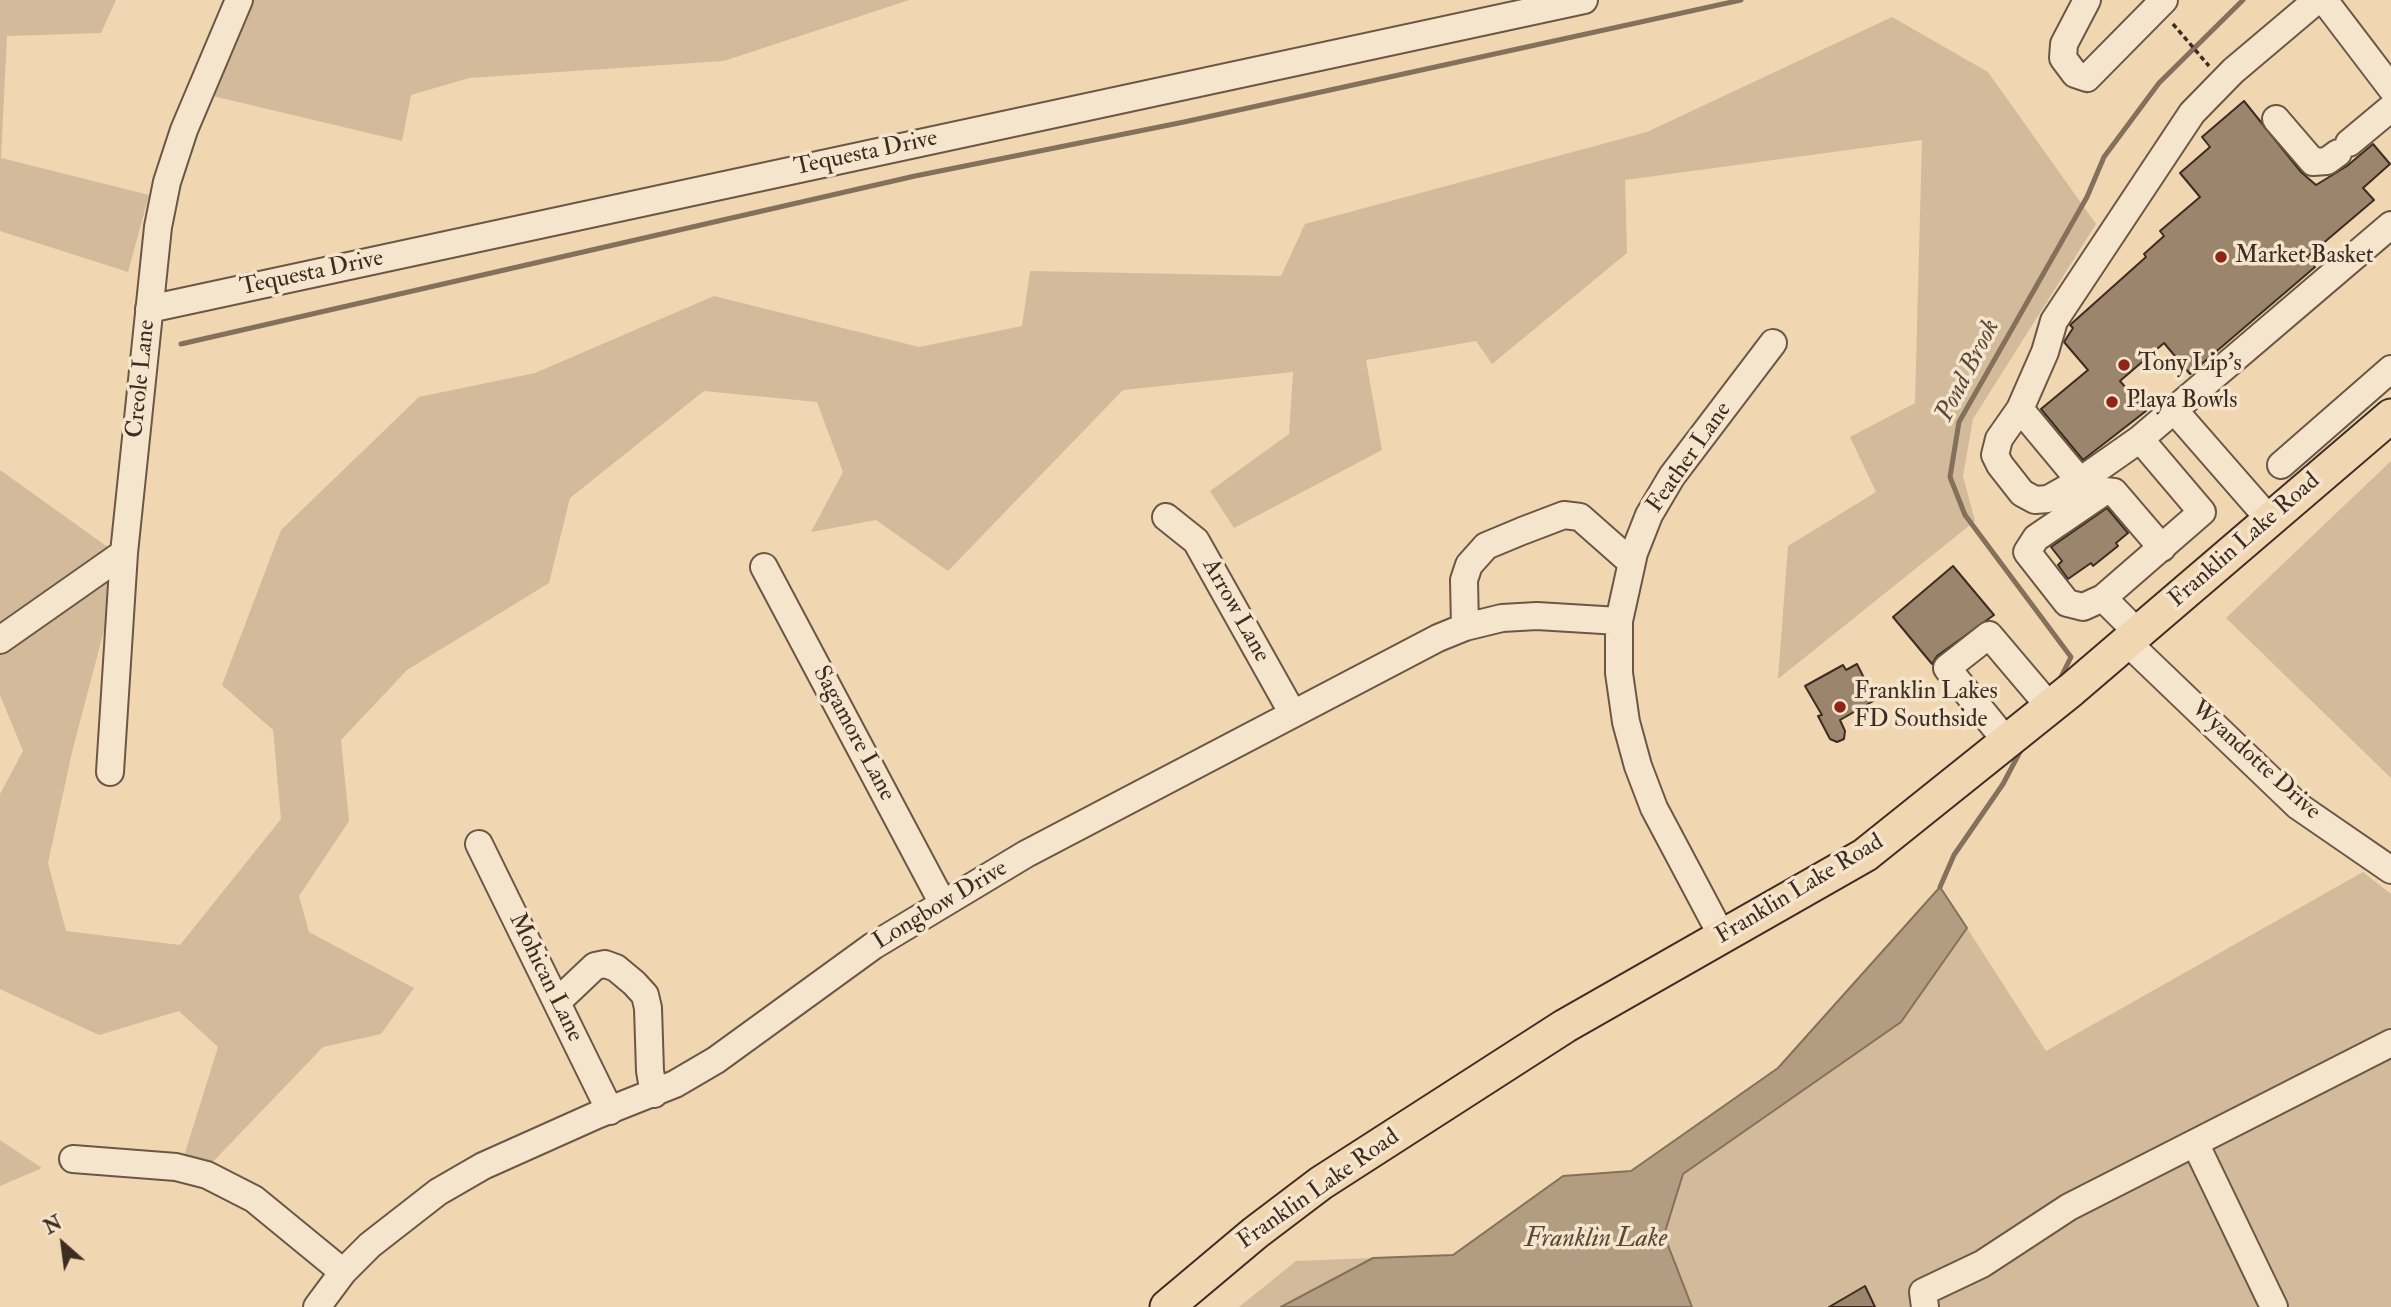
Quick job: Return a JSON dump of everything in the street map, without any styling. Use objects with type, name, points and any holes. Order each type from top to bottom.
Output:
[{"type":"main road","name":"Franklin Lake Road","points":[[1167,1307],[1255,1233],[1321,1184],[1565,1026],[1865,855],[1999,749],[2047,692],[2132,637],[2391,416]]},
{"type":"street","name":"Creole Lane","points":[[110,772],[111,722],[124,553],[158,227],[167,182],[184,130],[239,0]]},
{"type":"street","name":"Tequesta Drive","points":[[149,309],[1584,0]]},
{"type":"street","points":[[2087,0],[2064,44],[2063,58],[2075,74],[2087,78],[2169,12]]},
{"type":"street","points":[[2317,0],[2233,71],[2192,113],[2054,321],[2045,352],[2020,409],[1999,439],[1995,455],[2000,466],[2022,493],[2035,500],[2048,499],[2080,481],[2140,439],[2391,225]]},
{"type":"street","points":[[2324,0],[2391,88]]},
{"type":"street","points":[[2276,119],[2313,162],[2327,161],[2391,108]]},
{"type":"street","name":"Feather Lane","points":[[1723,938],[1654,808],[1638,766],[1626,722],[1619,673],[1619,621],[1631,562],[1649,515],[1672,476],[1773,343]]},
{"type":"street","points":[[2281,465],[2391,369]]},
{"type":"street","points":[[2020,409],[2080,481]]},
{"type":"street","points":[[2174,410],[2270,520]]},
{"type":"street","points":[[2140,439],[2202,512],[2162,548],[2103,598],[2083,607],[2067,603],[2027,552],[2036,538],[2105,491],[2114,492],[2162,548]]},
{"type":"street","points":[[1465,627],[1464,580],[1469,565],[1486,546],[1522,531],[1564,516],[1580,517],[1631,562]]},
{"type":"street","name":"Arrow Lane","points":[[1166,517],[1196,541],[1293,714]]},
{"type":"street","points":[[2036,538],[2038,550],[2081,599],[2103,598]]},
{"type":"street","points":[[0,640],[124,553]]},
{"type":"street","name":"Sagamore Lane","points":[[764,567],[942,902]]},
{"type":"street","name":"Wyandotte Drive","points":[[2103,598],[2132,637],[2298,806],[2391,870]]},
{"type":"street","name":"Longbow Drive","points":[[317,1307],[343,1272],[386,1231],[438,1192],[483,1166],[654,1094],[716,1060],[813,988],[942,902],[1026,854],[1438,638],[1465,627],[1502,618],[1536,615],[1619,621]]},
{"type":"street","points":[[1999,749],[1985,715],[1947,668],[1989,635],[2047,692]]},
{"type":"street","name":"Mohican Lane","points":[[479,844],[610,1111]]},
{"type":"street","points":[[557,1003],[595,966],[605,964],[616,968],[634,983],[645,995],[648,1008],[650,1071],[654,1094]]},
{"type":"street","points":[[1926,1307],[1923,1292],[1982,1264],[2069,1207],[2391,1043]]},
{"type":"street","points":[[2195,1143],[2274,1307]]},
{"type":"street","points":[[73,1159],[176,1167],[207,1175],[254,1199],[343,1272]]},
{"type":"path","points":[[2169,12],[2203,58]]},
{"type":"shaded area","points":[[0,0],[116,0],[101,33],[7,36],[1,158],[149,195],[128,272],[0,231]]},
{"type":"shaded area","points":[[251,0],[909,0],[724,61],[469,78],[411,95],[402,141],[196,92]]},
{"type":"shaded area","points":[[1892,17],[1988,72],[2096,224],[1973,419],[1963,476],[1975,521],[1778,679],[1788,546],[1876,492],[1850,437],[1915,403],[1922,140],[1625,180],[1627,253],[1492,364],[1476,341],[1366,360],[1382,450],[1234,528],[1210,491],[1289,434],[1293,372],[1123,390],[948,571],[876,520],[811,532],[843,472],[817,402],[704,391],[570,498],[549,583],[407,670],[341,740],[349,821],[299,896],[309,932],[414,988],[381,1034],[323,1047],[204,1171],[180,1169],[218,1047],[179,1011],[99,1035],[0,989],[0,794],[23,751],[0,695],[0,470],[123,558],[72,752],[48,863],[66,931],[180,945],[281,819],[273,730],[222,685],[281,530],[419,397],[535,373],[714,296],[919,347],[1022,326],[1030,271],[1281,276],[1305,224],[1647,132]]},
{"type":"shaded area","points":[[2391,461],[2391,778],[2226,618]]},
{"type":"shaded area","points":[[2363,872],[2391,894],[2391,1307],[1692,1307],[1664,1235],[1683,1173],[1901,1022],[1967,928],[2046,1051]]},
{"type":"shaded area","points":[[0,1140],[42,1168],[0,1186]]},
{"type":"shaded area","points":[[1373,1258],[1281,1307],[1239,1307],[1296,1261]]},
{"type":"water","name":"Franklin Lake","points":[[1940,887],[1967,928],[1901,1022],[1683,1174],[1664,1235],[1692,1307],[1281,1307],[1373,1258],[1453,1255],[1563,1176],[1631,1171],[1778,1068]]},
{"type":"building","points":[[2244,101],[2301,172],[2316,185],[2347,166],[2373,144],[2390,164],[2363,188],[2374,200],[2307,257],[2315,267],[2190,374],[2164,343],[2120,381],[2146,411],[2083,460],[2041,409],[2088,370],[2064,342],[2073,328],[2070,325],[2146,257],[2144,254],[2164,236],[2160,231],[2200,197],[2180,173],[2210,147],[2202,137]]},
{"type":"building","points":[[2107,508],[2128,533],[2116,543],[2118,546],[2093,566],[2091,563],[2068,579],[2058,565],[2062,561],[2051,547]]},
{"type":"building","points":[[1953,566],[1994,615],[1937,656],[1932,664],[1893,617]]},
{"type":"building","name":"Franklin Lakes FD Southside","points":[[1857,664],[1875,700],[1840,720],[1845,731],[1844,739],[1837,742],[1830,739],[1818,716],[1822,715],[1805,686],[1843,665],[1846,670]]},
{"type":"building","points":[[1865,1286],[1875,1307],[1829,1307]]},
{"type":"waterway","points":[[181,344],[915,176],[1184,122],[1741,0]]},
{"type":"waterway","name":"Pond Brook","points":[[2059,681],[2071,657],[1965,515],[1950,477],[1959,422],[2087,197],[2104,157],[2159,83],[2243,0]]},
{"type":"waterway","name":"Pond Brook","points":[[1940,887],[1954,855],[2003,784],[2022,748]]},
{"type":"place","name":"Market Basket","points":[[2221,257]]},
{"type":"place","name":"Tony Lip's","points":[[2124,365]]},
{"type":"place","name":"Playa Bowls","points":[[2112,402]]},
{"type":"place","name":"Franklin Lakes FD Southside","points":[[1840,707]]}]
